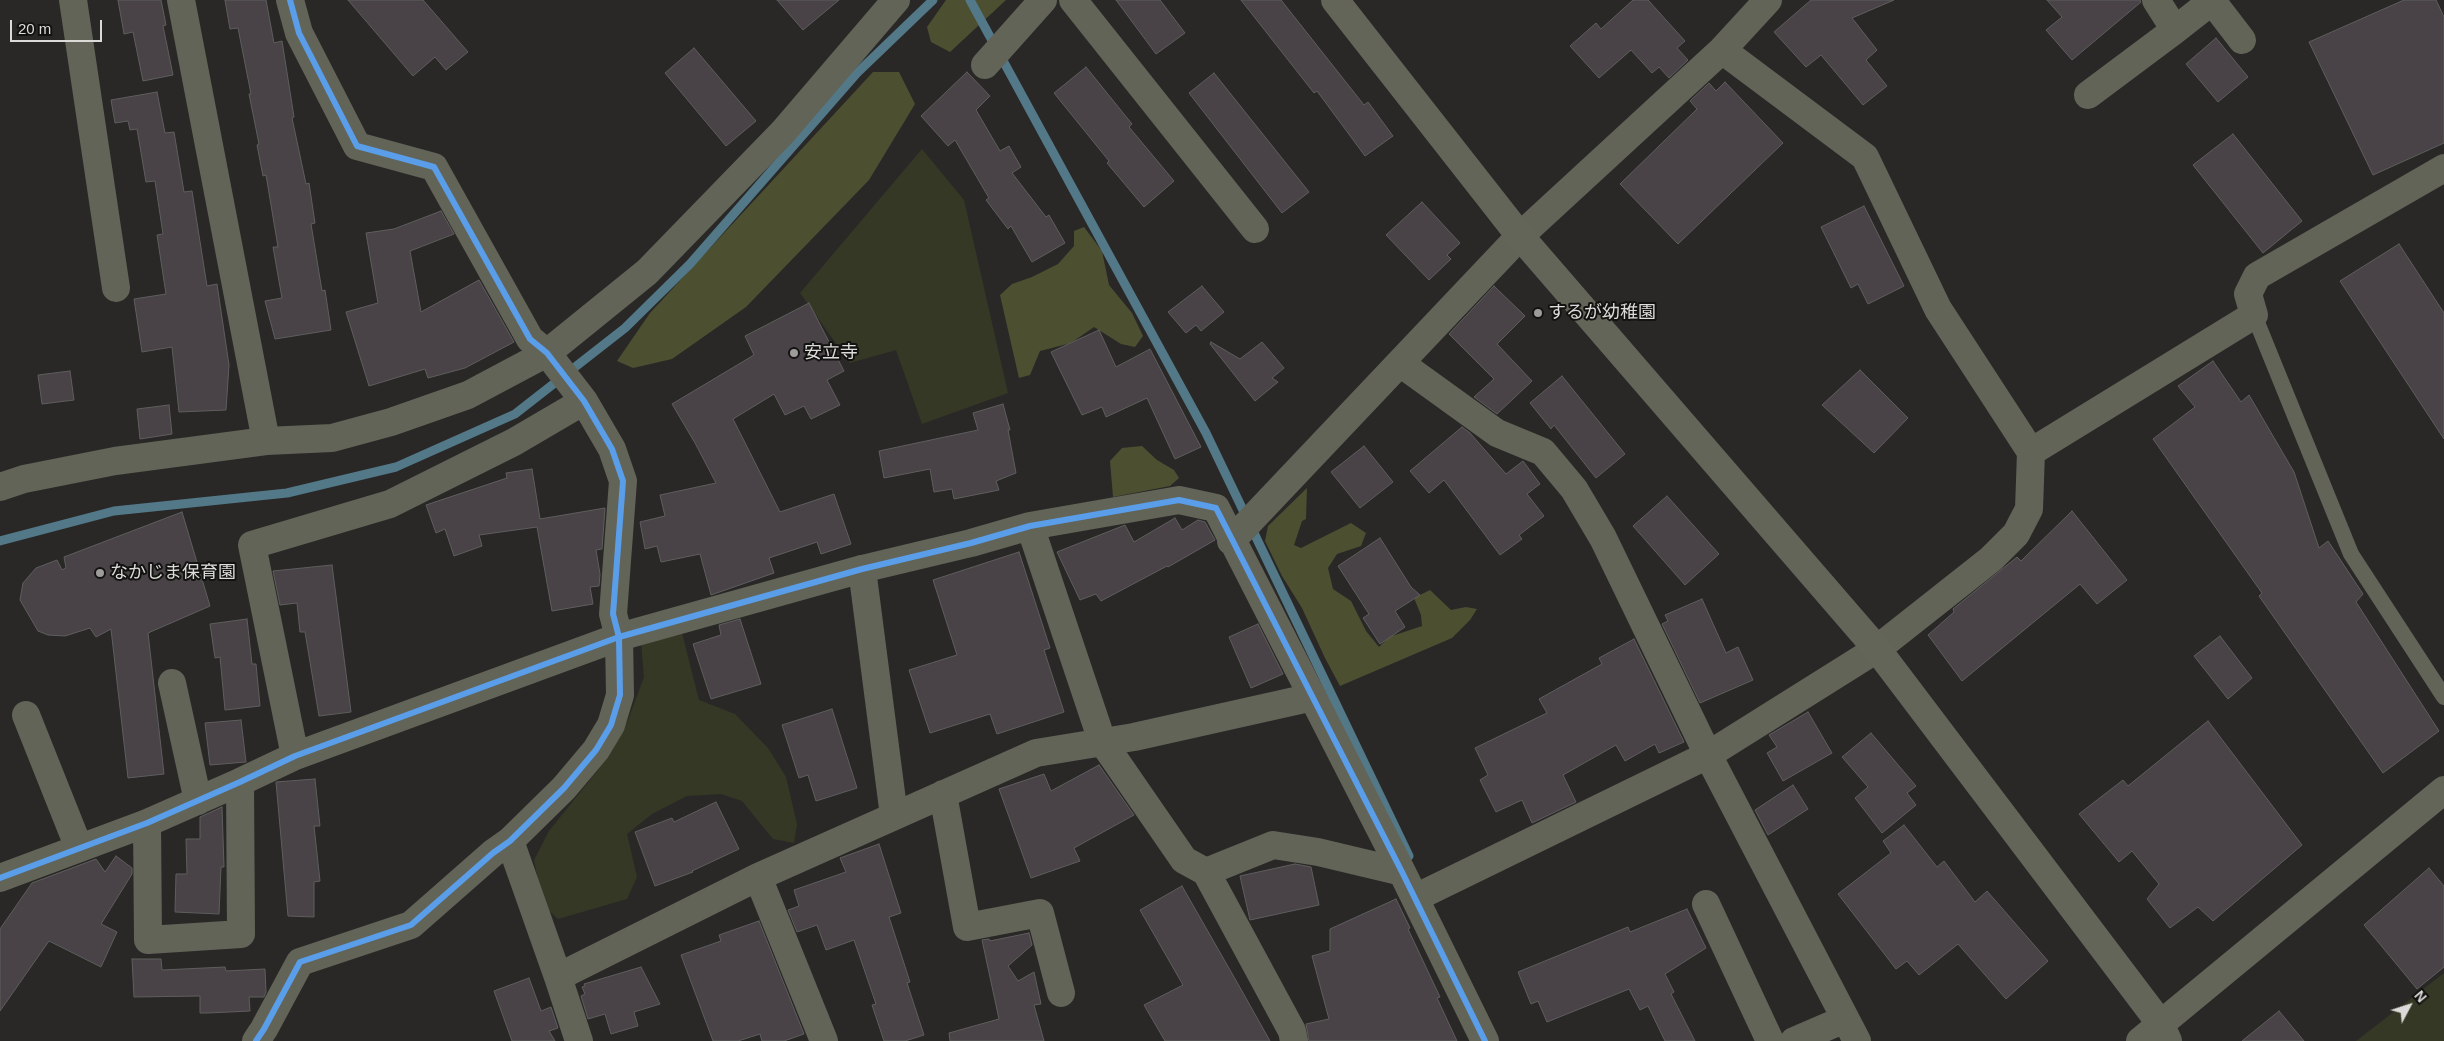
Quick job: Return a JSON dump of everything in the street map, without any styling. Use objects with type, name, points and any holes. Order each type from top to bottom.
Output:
[{"type":"street","points":[[72,0],[116,288]]},
{"type":"street","points":[[181,0],[266,441]]},
{"type":"street","points":[[256,1041],[300,962],[411,925],[510,840],[564,788],[596,750],[611,725],[620,695],[619,638],[614,614],[623,481],[612,449],[584,401],[547,353],[530,339],[434,167],[357,146],[299,33],[290,0]]},
{"type":"street","points":[[0,487],[24,479],[115,461],[266,441],[332,438],[391,422],[468,395],[547,353],[648,272],[783,132],[896,0]]},
{"type":"street","points":[[985,65],[1043,0]]},
{"type":"street","points":[[1073,0],[1255,229]]},
{"type":"street","points":[[1335,0],[1520,236],[1877,650],[2164,1032]]},
{"type":"street","points":[[1231,541],[1520,236],[1722,50],[1768,0]]},
{"type":"street","points":[[2156,0],[2175,30]]},
{"type":"street","points":[[2088,95],[2212,1],[2242,40]]},
{"type":"street","points":[[1415,898],[1708,754],[1877,650],[1991,559],[2016,534],[2029,509],[2031,452],[1938,308],[1865,157],[1722,50]]},
{"type":"street","points":[[2031,452],[2254,315],[2248,294],[2257,276],[2444,168]]},
{"type":"street","points":[[1400,363],[1497,433],[1543,452],[1574,489],[1603,538],[1708,754],[1851,1030],[1794,1041]]},
{"type":"street","points":[[295,756],[252,545],[390,504],[514,442],[584,401]]},
{"type":"street","points":[[0,878],[147,822],[295,756],[619,638],[862,569],[971,543],[1030,526],[1178,500],[1216,508],[1231,541],[1313,696],[1402,872],[1485,1041]]},
{"type":"street","points":[[1030,526],[1102,741],[1184,860],[1206,872],[1292,1031],[1294,1041]]},
{"type":"street","points":[[862,569],[894,816]]},
{"type":"street","points":[[172,683],[198,800]]},
{"type":"street","points":[[558,977],[758,877],[1036,753],[1134,737],[1313,696]]},
{"type":"street","points":[[26,715],[79,848]]},
{"type":"street","points":[[147,822],[148,940],[241,934],[240,782]]},
{"type":"street","points":[[2140,1041],[2164,1032],[2444,790]]},
{"type":"street","points":[[942,794],[967,926],[1040,913],[1061,993]]},
{"type":"street","points":[[510,840],[579,1041]]},
{"type":"street","points":[[1206,872],[1273,845],[1318,852],[1402,872]]},
{"type":"street","points":[[758,877],[824,1041]]},
{"type":"street","points":[[1706,904],[1770,1041]]},
{"type":"lane","points":[[2254,315],[2351,554],[2444,697]]},
{"type":"green space","points":[[946,0],[1006,0],[950,52],[931,42],[927,27]]},
{"type":"green space","points":[[873,72],[899,72],[915,104],[869,180],[746,307],[672,359],[633,368],[617,361],[650,313]]},
{"type":"green space","points":[[922,149],[964,200],[1008,393],[922,424],[896,350],[850,363],[800,293]]},
{"type":"green space","points":[[1084,227],[1102,251],[1109,285],[1132,313],[1143,336],[1135,347],[1121,344],[1094,327],[1071,343],[1040,351],[1030,375],[1019,378],[1000,295],[1012,284],[1032,277],[1058,264],[1074,246],[1074,231]]},
{"type":"green space","points":[[1142,446],[1157,460],[1174,470],[1179,478],[1170,486],[1113,497],[1110,461],[1122,448]]},
{"type":"green space","points":[[1307,488],[1306,519],[1302,521],[1294,545],[1301,548],[1351,523],[1366,533],[1361,546],[1337,554],[1328,568],[1333,589],[1351,601],[1366,631],[1379,647],[1389,637],[1422,626],[1421,615],[1414,598],[1430,590],[1451,610],[1466,607],[1477,609],[1470,620],[1452,638],[1340,686],[1302,608],[1282,576],[1265,541],[1268,526]]},
{"type":"green space","points":[[682,633],[699,700],[735,714],[768,748],[786,777],[797,824],[794,843],[773,839],[742,801],[721,794],[687,796],[652,814],[627,834],[637,877],[627,899],[558,919],[543,905],[534,860],[549,831],[597,771],[628,720],[644,677],[641,641]]},
{"type":"green space","points":[[2444,973],[2444,1041],[2356,1041]]},
{"type":"building","points":[[118,0],[161,0],[166,25],[163,26],[173,75],[143,81],[133,32],[124,34]]},
{"type":"building","points":[[225,0],[266,0],[274,43],[282,41],[294,117],[292,118],[306,184],[309,183],[315,223],[311,224],[322,291],[325,290],[331,330],[275,339],[265,301],[282,298],[273,247],[278,247],[266,175],[263,176],[257,145],[259,144],[249,94],[251,94],[238,28],[230,29]]},
{"type":"building","points":[[348,0],[423,0],[468,52],[446,70],[435,57],[413,76]]},
{"type":"building","points":[[777,0],[839,0],[803,30]]},
{"type":"building","points":[[1116,0],[1160,0],[1185,33],[1156,54]]},
{"type":"building","points":[[1241,0],[1281,0],[1364,105],[1368,102],[1393,136],[1365,156],[1317,91],[1314,93]]},
{"type":"building","points":[[1633,0],[1648,0],[1685,41],[1677,48],[1688,60],[1669,78],[1659,67],[1652,73],[1631,50],[1599,78],[1570,46],[1596,23],[1601,29]]},
{"type":"building","points":[[1811,0],[1894,0],[1852,18],[1877,50],[1866,60],[1887,86],[1863,105],[1821,55],[1806,67],[1774,32]]},
{"type":"building","points":[[2047,0],[2140,0],[2141,2],[2072,60],[2046,30],[2062,17]]},
{"type":"building","points":[[2404,0],[2436,0],[2444,17],[2444,143],[2373,175],[2309,42]]},
{"type":"building","points":[[2216,38],[2248,77],[2218,102],[2186,64]]},
{"type":"building","points":[[694,48],[756,121],[726,146],[665,73]]},
{"type":"building","points":[[1086,67],[1132,124],[1129,127],[1174,181],[1144,207],[1107,163],[1109,161],[1054,93]]},
{"type":"building","points":[[967,72],[990,96],[976,110],[1000,151],[1009,146],[1021,167],[1012,173],[1046,217],[1049,215],[1065,243],[1032,262],[1011,226],[1008,229],[986,200],[989,198],[955,140],[948,146],[921,116]]},
{"type":"building","points":[[1214,73],[1309,192],[1282,213],[1189,93]]},
{"type":"building","points":[[1725,82],[1783,143],[1678,244],[1620,184],[1697,109],[1690,101],[1709,83],[1716,91]]},
{"type":"building","points":[[157,92],[165,133],[174,132],[184,192],[192,191],[207,286],[217,284],[229,365],[226,410],[179,412],[172,347],[142,352],[134,299],[166,294],[157,235],[163,234],[155,181],[146,182],[137,129],[130,130],[128,121],[115,123],[111,100]]},
{"type":"building","points":[[2233,134],[2302,221],[2263,253],[2193,165]]},
{"type":"building","points":[[1422,202],[1460,243],[1447,255],[1451,259],[1429,280],[1386,235]]},
{"type":"building","points":[[1864,206],[1904,286],[1868,304],[1858,284],[1851,288],[1821,227]]},
{"type":"building","points":[[441,211],[454,234],[410,251],[421,312],[479,280],[514,342],[465,368],[428,378],[425,369],[369,386],[346,312],[378,303],[366,233],[394,229]]},
{"type":"building","points":[[2399,244],[2444,313],[2444,439],[2340,281]]},
{"type":"building","points":[[1202,286],[1224,312],[1201,331],[1196,325],[1186,333],[1168,312]]},
{"type":"building","points":[[1494,286],[1525,316],[1497,344],[1532,381],[1497,414],[1474,397],[1494,379],[1449,334]]},
{"type":"building","points":[[809,303],[844,371],[827,380],[840,405],[811,419],[804,406],[785,415],[774,394],[733,419],[780,512],[834,494],[851,544],[821,554],[817,542],[769,558],[774,573],[711,595],[700,554],[661,562],[657,546],[645,549],[640,522],[665,516],[660,495],[716,483],[672,404],[754,355],[745,336]]},
{"type":"building","points":[[1099,330],[1116,367],[1150,349],[1201,447],[1175,459],[1147,398],[1106,417],[1102,407],[1082,415],[1051,352]]},
{"type":"building","points":[[1211,342],[1240,359],[1262,342],[1284,368],[1272,378],[1278,382],[1255,401],[1210,344]]},
{"type":"building","points":[[2213,361],[2241,402],[2249,395],[2294,472],[2319,548],[2328,541],[2363,594],[2356,602],[2439,731],[2383,773],[2259,596],[2262,593],[2153,439],[2195,407],[2178,386]]},
{"type":"building","points":[[1860,370],[1908,418],[1874,453],[1822,405]]},
{"type":"building","points":[[70,371],[74,400],[42,404],[38,375]]},
{"type":"building","points":[[1562,376],[1625,454],[1596,478],[1554,425],[1551,429],[1530,403]]},
{"type":"building","points":[[1003,404],[1010,430],[1008,430],[1016,473],[996,481],[999,490],[954,499],[952,489],[934,492],[930,469],[884,478],[879,451],[978,430],[973,413]]},
{"type":"building","points":[[169,405],[172,434],[140,439],[137,409]]},
{"type":"building","points":[[1462,427],[1470,433],[1506,474],[1523,461],[1540,484],[1527,494],[1544,516],[1519,535],[1522,539],[1500,555],[1444,480],[1429,493],[1410,471]]},
{"type":"building","points":[[1364,446],[1393,482],[1360,508],[1331,472]]},
{"type":"building","points":[[532,469],[540,519],[605,508],[602,549],[596,550],[600,574],[599,586],[590,587],[593,604],[552,611],[537,527],[479,535],[482,546],[454,556],[445,529],[436,533],[426,505],[507,478],[506,473]]},
{"type":"building","points":[[1667,496],[1719,554],[1685,585],[1633,526]]},
{"type":"building","points":[[2072,511],[2127,580],[2097,604],[2080,584],[1962,681],[1928,635],[1954,612],[1953,609],[2017,557],[2021,561]]},
{"type":"building","points":[[182,512],[210,606],[148,633],[164,774],[128,778],[111,629],[96,637],[90,628],[65,636],[48,635],[38,631],[20,600],[23,583],[36,568],[57,560],[62,570],[66,568],[64,557]]},
{"type":"building","points":[[1175,518],[1182,530],[1198,520],[1205,522],[1215,540],[1168,567],[1101,601],[1096,594],[1080,600],[1057,552],[1125,525],[1134,542]]},
{"type":"building","points":[[1380,538],[1411,587],[1420,595],[1395,611],[1405,627],[1380,644],[1363,618],[1369,614],[1338,566]]},
{"type":"building","points":[[1019,552],[1050,648],[1044,650],[1064,712],[997,734],[990,714],[930,733],[909,670],[957,655],[933,580]]},
{"type":"building","points":[[332,565],[351,712],[319,716],[305,632],[300,632],[297,603],[280,605],[273,571]]},
{"type":"building","points":[[1702,599],[1726,653],[1738,647],[1753,680],[1700,703],[1662,624],[1668,621],[1665,615]]},
{"type":"building","points":[[247,619],[252,664],[256,664],[260,706],[225,710],[220,657],[215,658],[210,624]]},
{"type":"building","points":[[740,619],[761,684],[711,699],[693,644],[721,635],[719,625]]},
{"type":"building","points":[[1258,624],[1283,674],[1251,688],[1229,637]]},
{"type":"building","points":[[2220,636],[2252,678],[2228,699],[2194,656]]},
{"type":"building","points":[[1634,639],[1684,742],[1659,753],[1655,744],[1625,761],[1616,745],[1563,775],[1576,802],[1532,823],[1522,800],[1496,812],[1480,780],[1488,775],[1475,748],[1547,713],[1539,699],[1602,664],[1599,658]]},
{"type":"building","points":[[832,709],[857,788],[816,801],[808,775],[799,778],[782,725]]},
{"type":"building","points":[[1808,712],[1832,753],[1783,781],[1767,753],[1777,747],[1769,735]]},
{"type":"building","points":[[241,720],[246,762],[210,765],[205,723]]},
{"type":"building","points":[[2208,721],[2302,845],[2213,921],[2198,907],[2170,928],[2147,899],[2159,884],[2132,851],[2119,862],[2079,814],[2123,780],[2128,786]]},
{"type":"building","points":[[1871,733],[1916,786],[1907,793],[1916,805],[1882,833],[1855,798],[1868,787],[1842,757]]},
{"type":"building","points":[[1099,765],[1134,815],[1074,848],[1080,861],[1031,878],[999,789],[1044,774],[1051,791]]},
{"type":"building","points":[[315,779],[320,826],[314,826],[320,881],[314,882],[314,917],[288,916],[276,782]]},
{"type":"building","points":[[1793,785],[1808,809],[1768,835],[1755,810]]},
{"type":"building","points":[[716,802],[739,849],[693,872],[655,886],[635,832],[672,818],[674,822]]},
{"type":"building","points":[[222,807],[224,867],[221,867],[219,914],[175,912],[176,874],[187,874],[186,839],[200,839],[200,817]]},
{"type":"building","points":[[1904,825],[1937,867],[1944,861],[1975,902],[1987,891],[2048,961],[2006,999],[1958,944],[1919,975],[1907,961],[1896,969],[1838,894],[1891,853],[1883,841]]},
{"type":"building","points":[[879,844],[901,913],[889,917],[910,982],[907,983],[924,1035],[905,1041],[884,1041],[872,1005],[876,1004],[854,940],[826,950],[817,925],[797,932],[788,910],[799,906],[794,890],[846,872],[840,858]]},
{"type":"building","points":[[116,856],[132,868],[132,874],[101,924],[117,932],[101,967],[49,941],[0,1011],[0,929],[32,883],[96,859],[105,872]]},
{"type":"building","points":[[1295,864],[1311,867],[1319,905],[1250,920],[1240,876]]},
{"type":"building","points":[[2429,868],[2444,886],[2444,967],[2417,989],[2364,925]]},
{"type":"building","points":[[1182,886],[1270,1041],[1165,1041],[1144,1005],[1183,985],[1140,910]]},
{"type":"building","points":[[1396,899],[1440,997],[1437,998],[1457,1041],[1309,1041],[1306,1024],[1329,1019],[1312,956],[1330,951],[1330,929]]},
{"type":"building","points":[[1687,909],[1706,948],[1665,974],[1674,992],[1671,994],[1695,1041],[1665,1041],[1648,1006],[1640,1010],[1629,989],[1547,1022],[1538,1001],[1531,1004],[1518,972],[1628,927],[1630,932]]},
{"type":"building","points":[[759,921],[804,1034],[784,1041],[762,1041],[760,1034],[738,1041],[713,1041],[681,955],[721,941],[719,935]]},
{"type":"building","points":[[1029,933],[1032,945],[1008,966],[1018,981],[1034,972],[1041,1004],[1034,1005],[1044,1041],[950,1041],[949,1033],[999,1019],[982,940],[989,939],[990,941]]},
{"type":"building","points":[[132,959],[161,959],[162,970],[225,967],[226,971],[265,969],[266,992],[264,997],[249,997],[250,1011],[208,1013],[200,1013],[200,996],[134,997]]},
{"type":"building","points":[[641,967],[660,1004],[634,1012],[638,1026],[611,1034],[605,1014],[588,1019],[581,996],[585,994],[582,987],[585,986],[584,984]]},
{"type":"building","points":[[529,978],[541,1011],[551,1007],[558,1028],[549,1031],[555,1041],[512,1041],[494,991]]},
{"type":"building","points":[[2279,1011],[2304,1041],[2242,1041]]},
{"type":"waterway","points":[[0,541],[114,511],[287,493],[396,467],[515,414],[625,328],[690,264],[857,73],[933,0]]},
{"type":"waterway","points":[[970,0],[1206,433],[1409,856]]},
{"type":"cycle path","points":[[256,1041],[300,962],[411,925],[493,853],[510,841],[564,788],[596,750],[611,725],[620,695],[619,637],[613,614],[623,481],[612,449],[584,401],[547,353],[530,339],[434,167],[357,146],[299,33],[290,0]]},
{"type":"cycle path","points":[[0,878],[147,823],[295,756],[619,637],[862,569],[971,543],[1030,526],[1179,500],[1216,508],[1402,872],[1485,1041]]},
{"type":"place","name":"するが幼稚園","points":[[1538,313]]},
{"type":"place","name":"安立寺","points":[[794,353]]},
{"type":"place","name":"なかじま保育園","points":[[100,573]]}]
